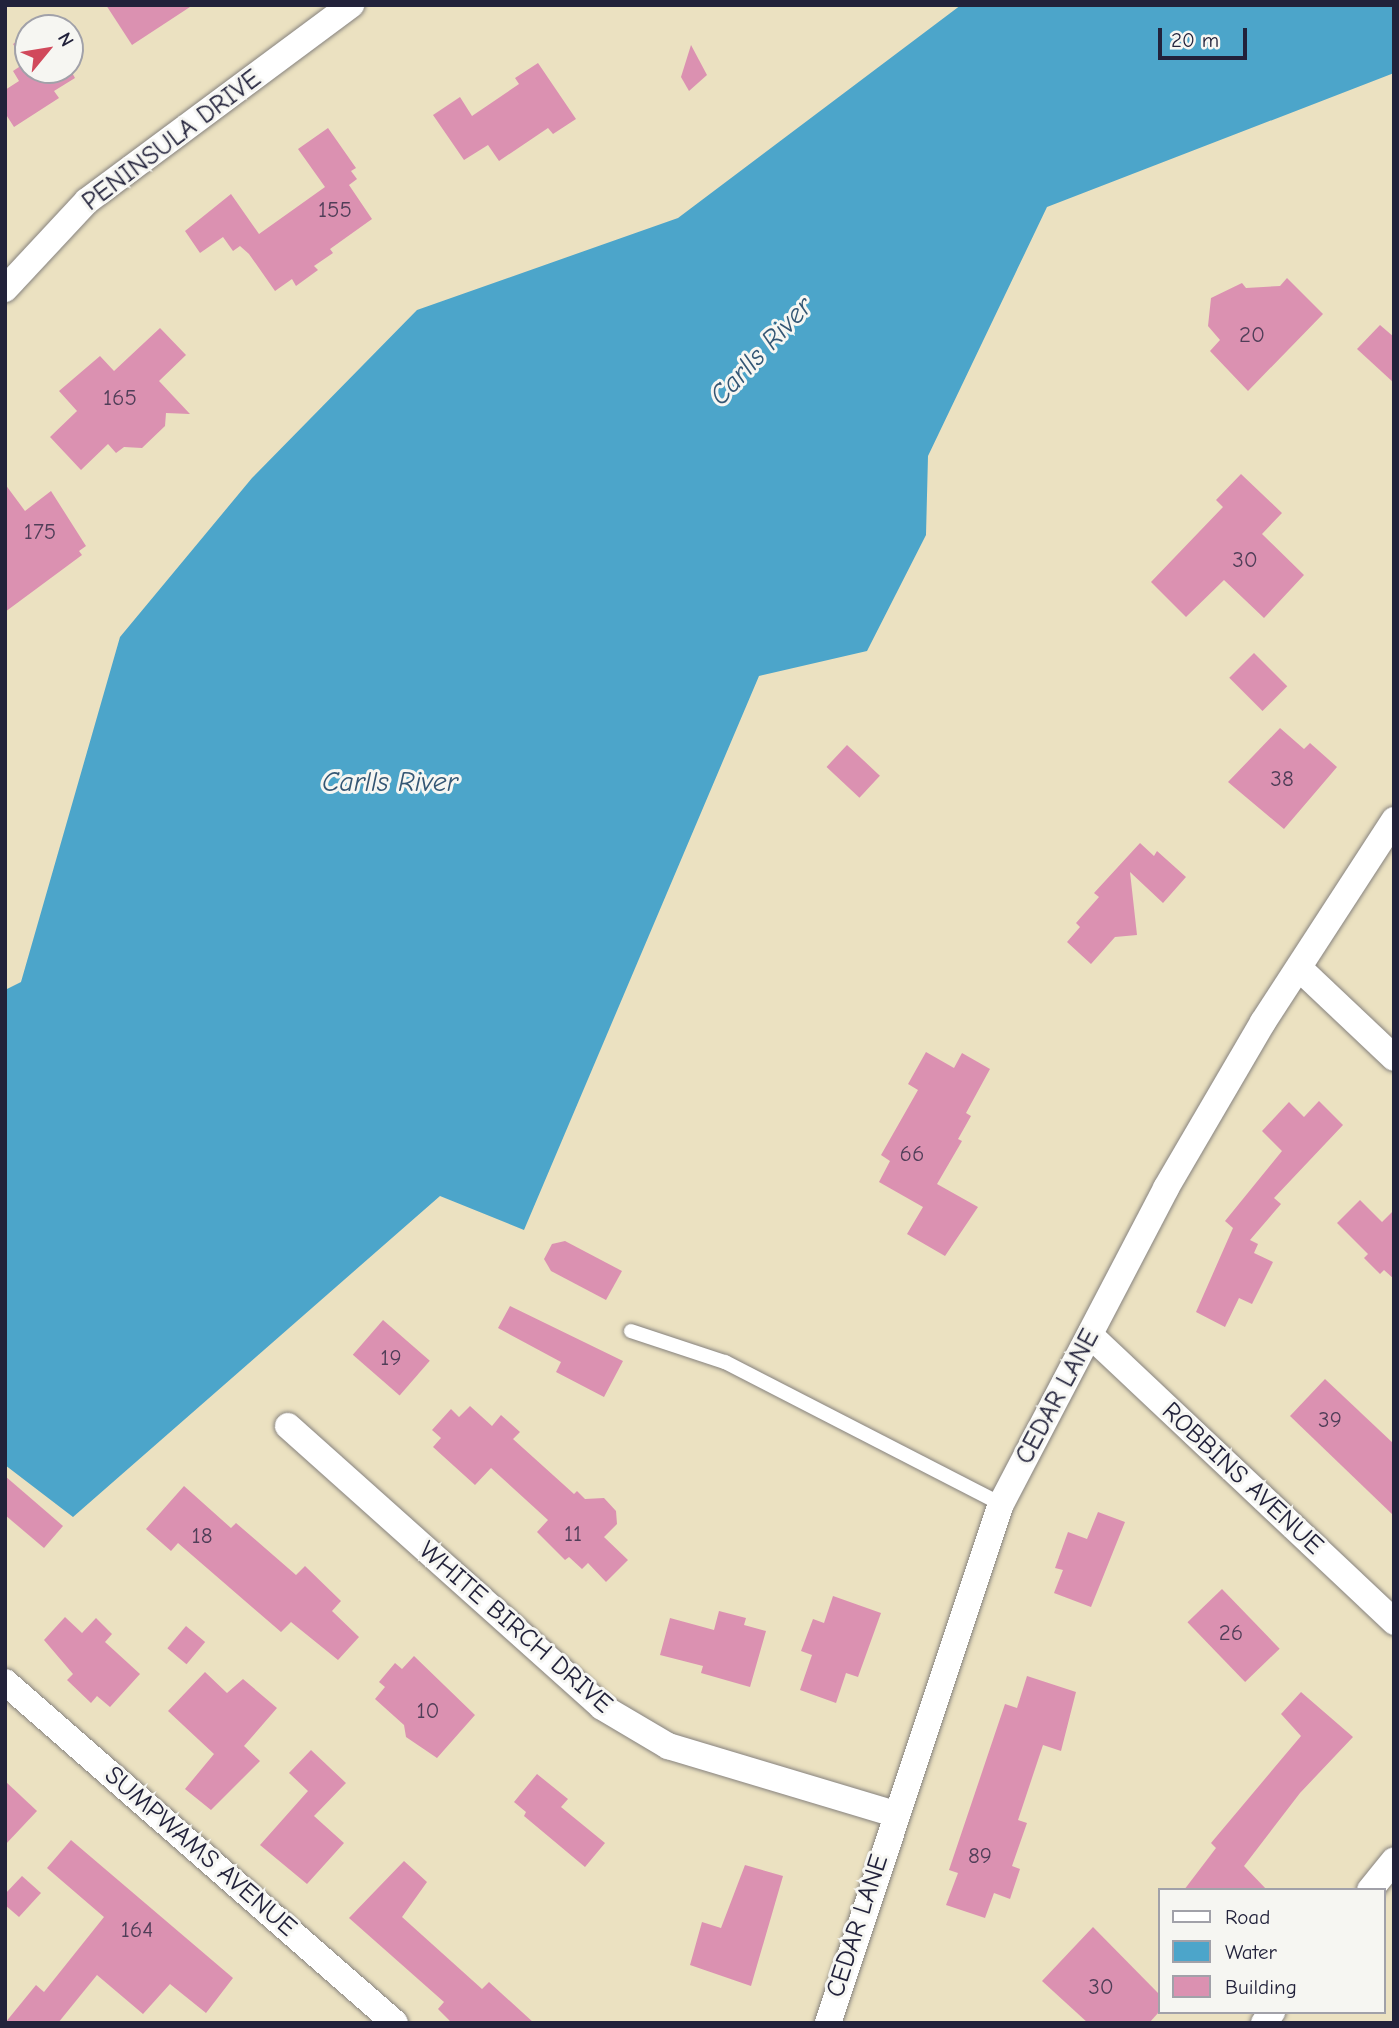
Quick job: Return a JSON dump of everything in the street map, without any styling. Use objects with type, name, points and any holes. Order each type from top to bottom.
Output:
[{"type":"street","name":"PENINSULA DRIVE","points":[[5,289],[88,201],[351,5]]},
{"type":"street","name":"CEDAR LANE","points":[[828,2023],[894,1814],[926,1733],[1001,1504],[1166,1188],[1394,820]]},
{"type":"street","points":[[1300,969],[1394,1058]]},
{"type":"street","name":"ROBBINS AVENUE","points":[[1091,1336],[1394,1622]]},
{"type":"street","name":"WHITE BIRCH DRIVE","points":[[288,1426],[602,1707],[668,1746],[894,1814]]},
{"type":"street","name":"SUMPWAMS AVENUE","points":[[5,1682],[395,2023]]},
{"type":"street","points":[[1372,1888],[1394,1860]]},
{"type":"lane","points":[[631,1331],[725,1362],[1001,1504]]},
{"type":"water","name":"Carlls River","points":[[961,5],[1394,5],[1394,73],[1047,207],[928,456],[926,535],[867,651],[759,676],[524,1230],[440,1196],[73,1517],[5,1465],[5,990],[21,982],[120,637],[252,478],[417,310],[678,218]]},
{"type":"building","points":[[106,5],[193,5],[132,45]]},
{"type":"building","points":[[691,45],[707,75],[689,91],[681,77]]},
{"type":"building","points":[[538,63],[576,119],[553,134],[548,128],[499,161],[488,145],[464,160],[433,115],[460,97],[472,116],[519,84],[515,78]]},
{"type":"building","points":[[14,84],[65,84],[54,91],[59,98],[14,127],[5,113],[5,90]]},
{"type":"building","points":[[328,128],[356,168],[351,171],[357,179],[349,185],[372,219],[330,249],[333,253],[314,266],[318,270],[296,286],[292,279],[275,291],[249,254],[240,246],[233,251],[223,237],[200,253],[185,231],[231,194],[259,234],[325,187],[298,149]]},
{"type":"building","points":[[1287,278],[1323,314],[1248,391],[1210,351],[1220,340],[1208,326],[1211,298],[1242,283],[1246,288],[1280,286]]},
{"type":"building","points":[[1380,325],[1394,337],[1394,383],[1357,349]]},
{"type":"building","points":[[160,328],[186,355],[159,381],[190,414],[166,413],[165,426],[142,448],[124,447],[116,453],[108,444],[81,470],[50,437],[77,411],[59,391],[100,356],[114,371]]},
{"type":"building","points":[[1241,474],[1282,513],[1262,534],[1304,575],[1264,618],[1224,580],[1186,617],[1151,582],[1223,507],[1216,500]]},
{"type":"building","points":[[5,484],[25,511],[51,491],[86,546],[79,551],[82,555],[5,612]]},
{"type":"building","points":[[1254,653],[1287,686],[1262,711],[1229,678]]},
{"type":"building","points":[[1280,728],[1304,749],[1310,743],[1337,767],[1284,829],[1228,782]]},
{"type":"building","points":[[847,745],[880,776],[859,798],[827,767]]},
{"type":"building","points":[[1140,843],[1154,856],[1157,851],[1186,877],[1163,903],[1130,872],[1137,935],[1115,937],[1091,964],[1067,942],[1080,927],[1076,923],[1099,897],[1094,893]]},
{"type":"building","points":[[926,1052],[954,1068],[962,1053],[990,1069],[966,1113],[971,1116],[958,1139],[962,1141],[937,1184],[978,1207],[945,1256],[907,1234],[923,1207],[879,1182],[890,1161],[881,1155],[918,1090],[908,1084]]},
{"type":"building","points":[[1319,1101],[1343,1125],[1274,1198],[1281,1204],[1250,1240],[1258,1244],[1254,1253],[1273,1262],[1252,1304],[1239,1298],[1225,1327],[1196,1312],[1233,1228],[1225,1221],[1282,1151],[1262,1131],[1289,1102],[1304,1117]]},
{"type":"building","points":[[1360,1200],[1382,1222],[1394,1210],[1394,1279],[1384,1270],[1380,1274],[1364,1258],[1368,1254],[1337,1223]]},
{"type":"building","points":[[565,1241],[622,1271],[606,1300],[551,1271],[544,1259],[552,1244]]},
{"type":"building","points":[[510,1306],[623,1361],[604,1397],[556,1372],[561,1362],[498,1328]]},
{"type":"building","points":[[383,1320],[430,1361],[400,1395],[353,1355]]},
{"type":"building","points":[[1325,1379],[1394,1444],[1394,1516],[1290,1416]]},
{"type":"building","points":[[470,1406],[492,1426],[501,1415],[520,1432],[513,1439],[574,1494],[577,1491],[585,1499],[604,1498],[616,1511],[617,1524],[604,1537],[628,1560],[606,1582],[588,1563],[582,1569],[569,1557],[565,1560],[537,1532],[548,1520],[491,1468],[475,1485],[433,1447],[441,1438],[432,1430],[451,1409],[459,1417]]},
{"type":"building","points":[[5,1476],[63,1526],[44,1548],[5,1515]]},
{"type":"building","points":[[184,1486],[231,1528],[236,1523],[296,1575],[305,1566],[341,1601],[332,1611],[359,1637],[338,1660],[291,1622],[281,1632],[178,1543],[171,1551],[146,1529]]},
{"type":"building","points":[[1098,1512],[1125,1522],[1091,1607],[1054,1593],[1063,1570],[1055,1568],[1068,1532],[1087,1539]]},
{"type":"building","points":[[1222,1589],[1280,1649],[1245,1682],[1187,1622]]},
{"type":"building","points":[[833,1596],[881,1613],[858,1677],[846,1673],[836,1703],[800,1690],[812,1655],[801,1651],[813,1619],[824,1623]]},
{"type":"building","points":[[719,1611],[746,1618],[744,1625],[766,1631],[750,1687],[701,1673],[703,1666],[660,1655],[670,1618],[714,1630]]},
{"type":"building","points":[[65,1617],[82,1633],[96,1618],[112,1634],[105,1642],[140,1674],[110,1707],[97,1696],[91,1703],[67,1680],[73,1674],[44,1640]]},
{"type":"building","points":[[186,1626],[205,1642],[187,1664],[167,1648]]},
{"type":"building","points":[[414,1656],[475,1715],[437,1758],[406,1737],[404,1725],[375,1699],[385,1687],[379,1682],[395,1663],[402,1669]]},
{"type":"building","points":[[205,1672],[227,1693],[243,1679],[277,1708],[244,1746],[260,1761],[211,1810],[185,1789],[214,1754],[168,1711]]},
{"type":"building","points":[[1027,1676],[1076,1692],[1061,1751],[1043,1745],[1018,1820],[1027,1823],[1012,1866],[1020,1869],[1010,1899],[994,1893],[985,1918],[946,1905],[958,1873],[949,1870],[1005,1704],[1017,1708]]},
{"type":"building","points":[[1301,1692],[1353,1737],[1300,1793],[1244,1866],[1265,1888],[1186,1888],[1216,1848],[1211,1843],[1301,1736],[1281,1714]]},
{"type":"building","points":[[311,1750],[346,1783],[314,1816],[344,1843],[307,1884],[260,1845],[308,1791],[289,1773]]},
{"type":"building","points":[[537,1774],[568,1799],[561,1807],[605,1843],[585,1867],[524,1816],[526,1812],[514,1802]]},
{"type":"building","points":[[5,1781],[37,1811],[5,1845]]},
{"type":"building","points":[[71,1840],[233,1978],[206,2013],[170,1984],[143,2014],[97,1975],[58,2023],[5,2023],[36,1985],[44,1992],[104,1917],[47,1868]]},
{"type":"building","points":[[404,1861],[427,1882],[402,1917],[482,1989],[489,1982],[534,2023],[452,2023],[438,2009],[444,2002],[349,1918]]},
{"type":"building","points":[[745,1865],[783,1876],[751,1986],[690,1965],[702,1922],[721,1928]]},
{"type":"building","points":[[22,1876],[41,1893],[19,1917],[5,1905],[5,1894]]},
{"type":"building","points":[[1093,1927],[1158,1993],[1158,2013],[1149,2023],[1088,2023],[1042,1981]]}]
